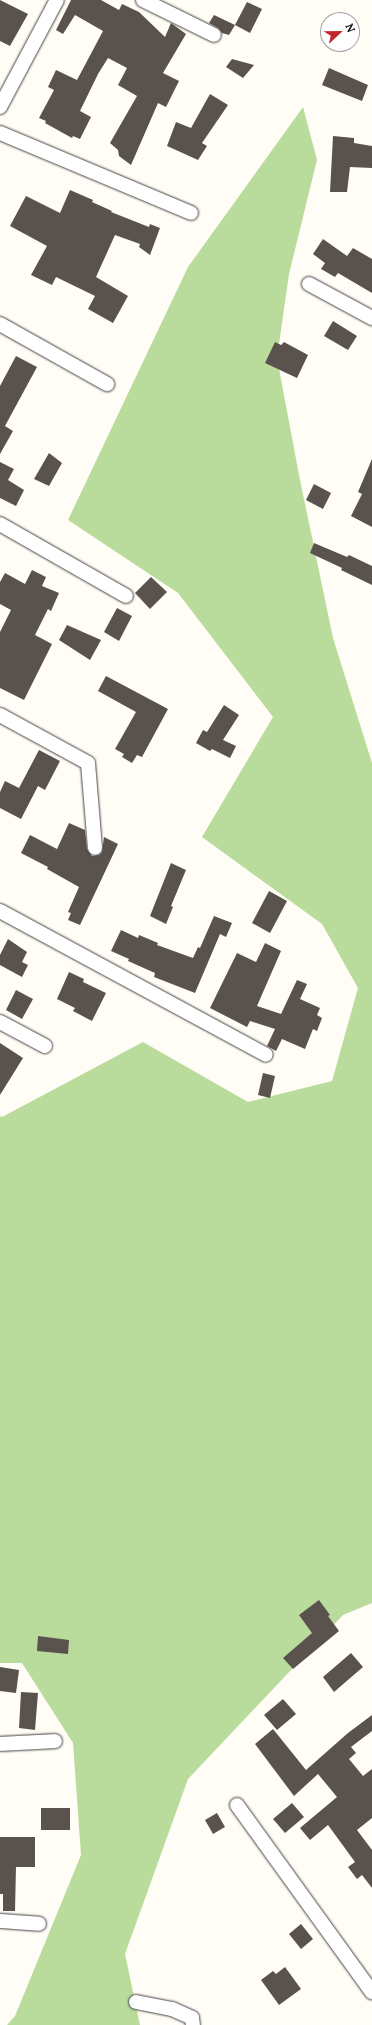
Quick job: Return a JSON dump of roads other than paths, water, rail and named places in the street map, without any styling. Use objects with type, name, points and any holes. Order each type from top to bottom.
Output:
[{"type":"street","points":[[0,107],[57,0]]},
{"type":"street","points":[[144,0],[214,35]]},
{"type":"street","points":[[0,133],[191,213]]},
{"type":"street","points":[[309,284],[372,318]]},
{"type":"street","points":[[0,324],[107,384]]},
{"type":"street","points":[[0,524],[126,596]]},
{"type":"street","points":[[0,715],[88,763],[95,848]]},
{"type":"street","points":[[0,911],[266,1055]]},
{"type":"street","points":[[0,1022],[45,1046]]},
{"type":"street","points":[[0,1744],[55,1741]]},
{"type":"street","points":[[237,1805],[372,1992]]},
{"type":"street","points":[[0,1921],[39,1924]]},
{"type":"street","points":[[136,2002],[172,2008],[192,2018],[193,2025]]}]
